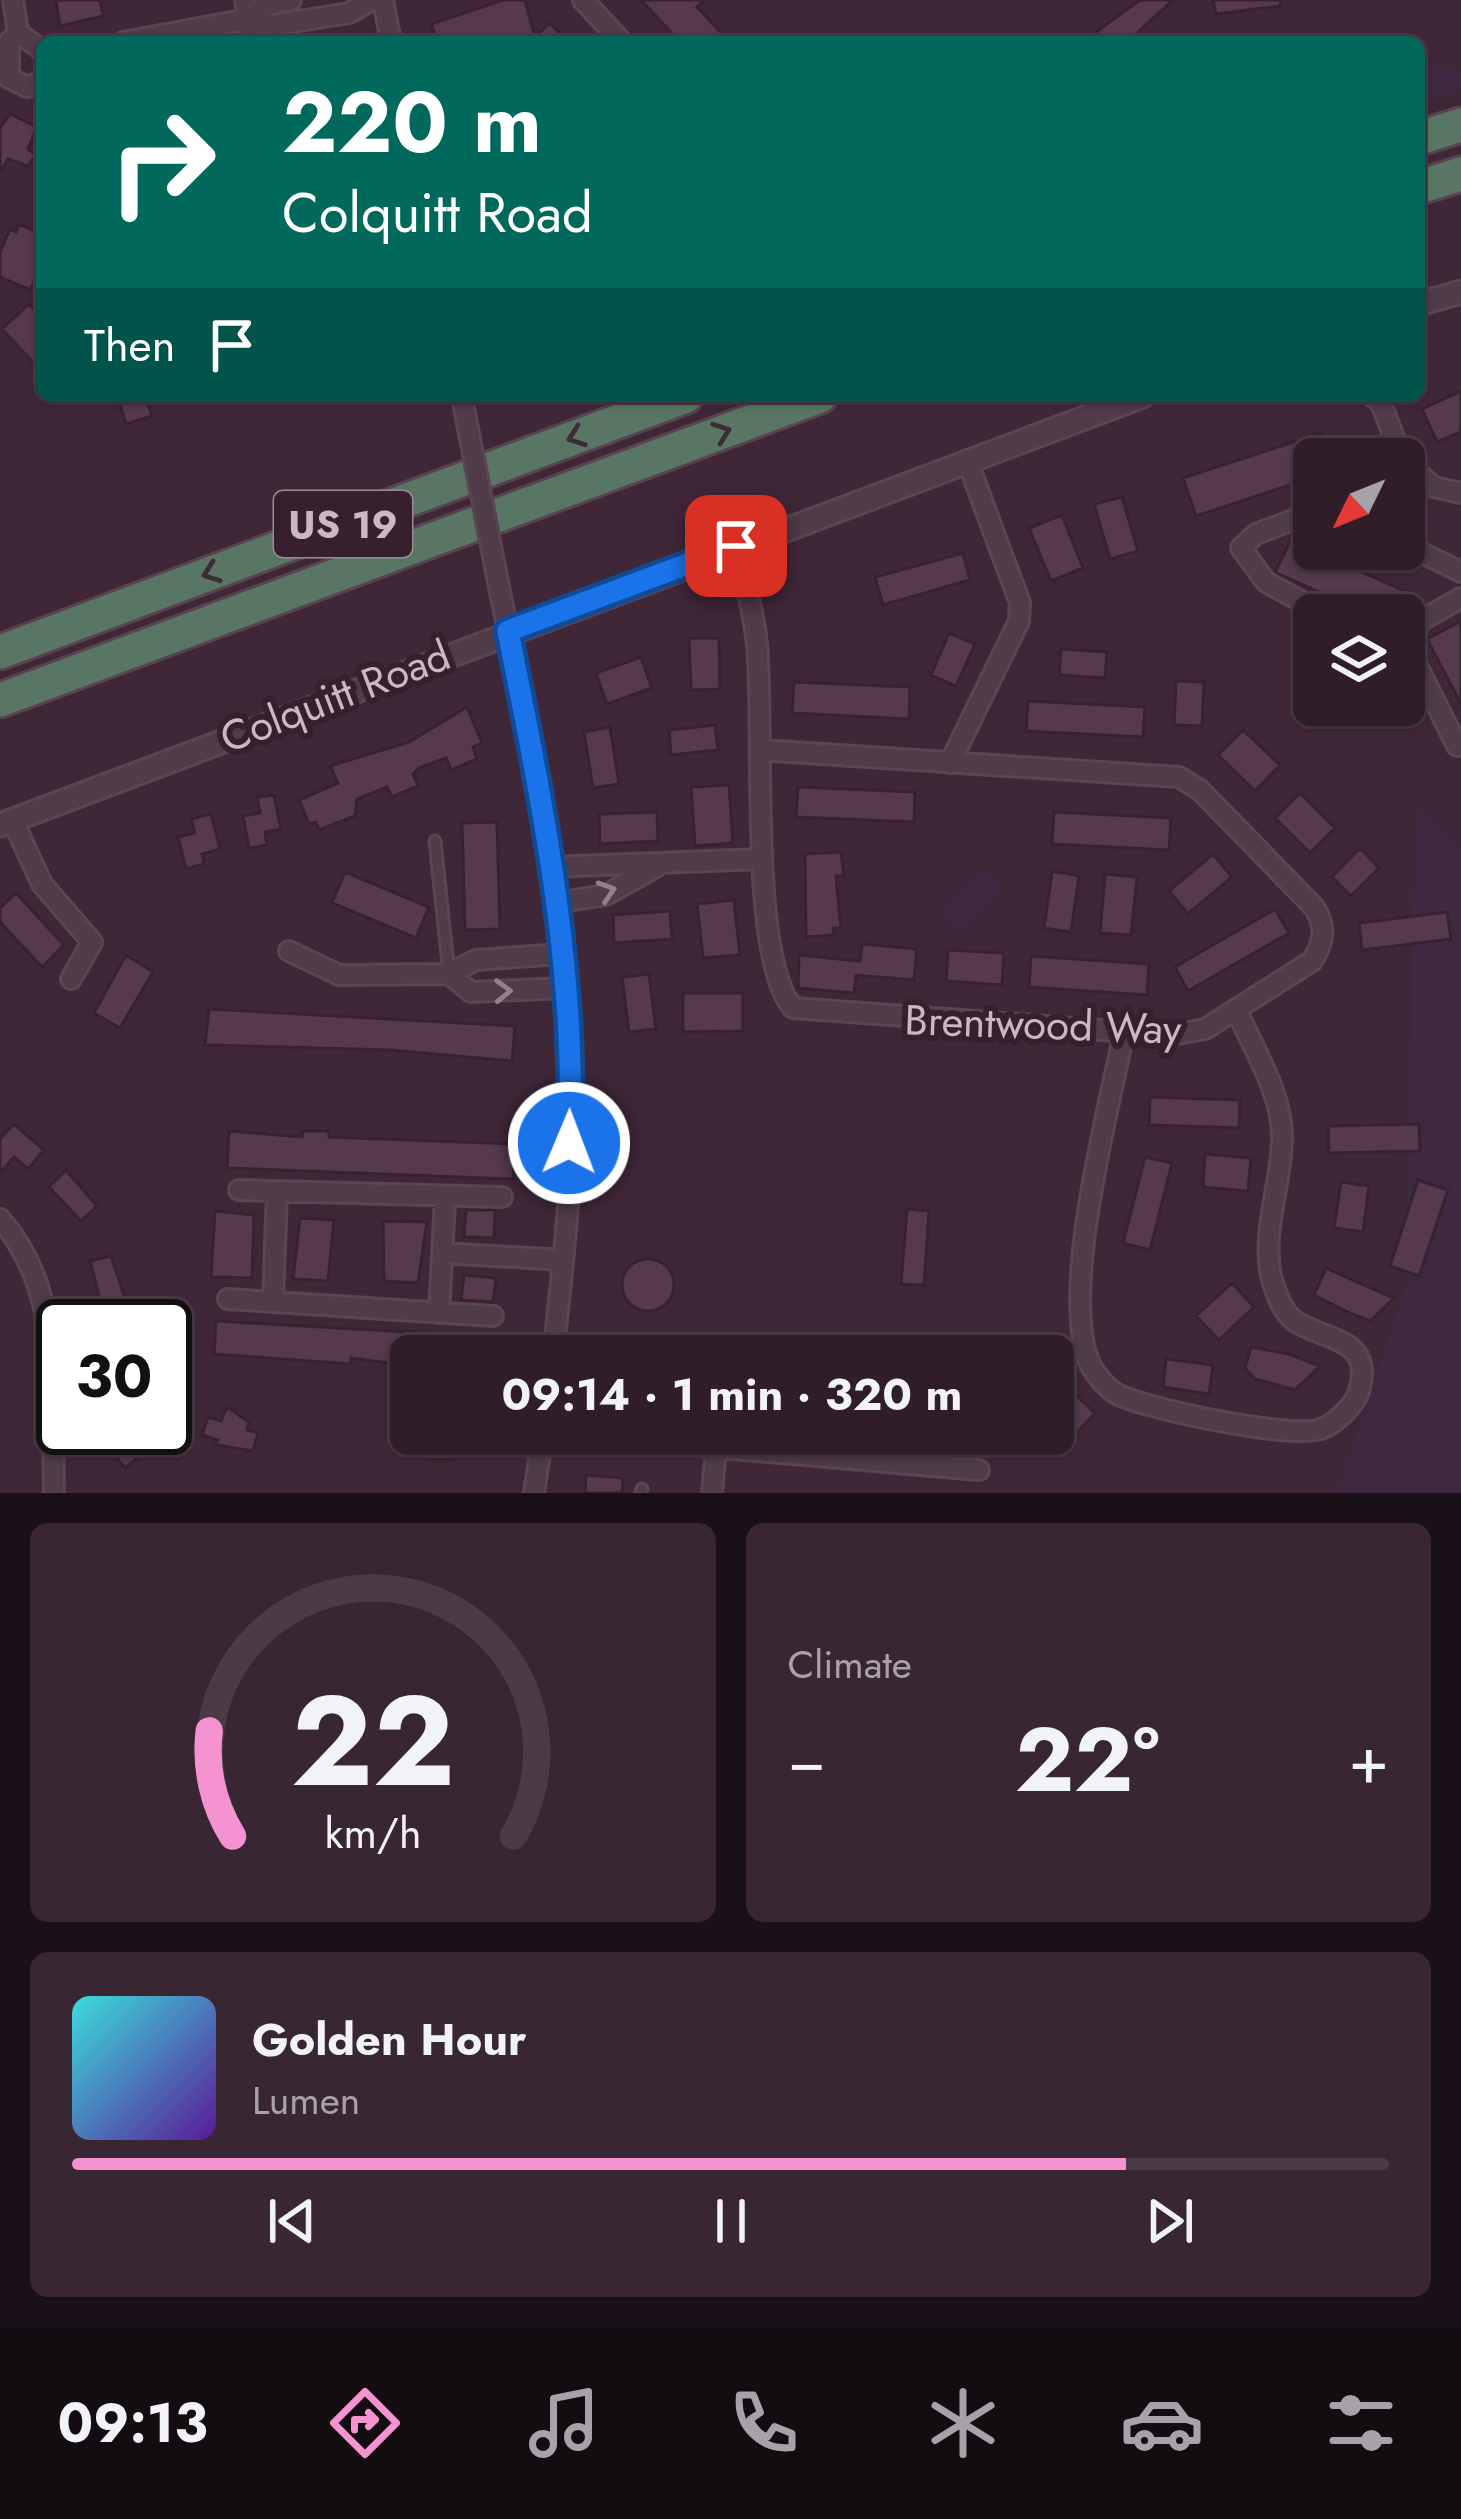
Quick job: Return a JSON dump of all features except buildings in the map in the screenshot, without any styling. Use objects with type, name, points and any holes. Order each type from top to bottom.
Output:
[{"type":"highway","points":[[1425,136],[1461,125]]},
{"type":"highway","points":[[1425,185],[1461,174]]},
{"type":"highway","name":"US 19","points":[[0,652],[670,402]]},
{"type":"highway","name":"US 19","points":[[0,700],[804,402]]},
{"type":"street","points":[[13,0],[18,33],[36,46]]},
{"type":"street","points":[[146,36],[291,0]]},
{"type":"street","points":[[247,9],[274,25],[349,14],[372,0]]},
{"type":"street","points":[[383,0],[390,36]]},
{"type":"street","points":[[583,0],[616,36]]},
{"type":"street","points":[[18,33],[8,42],[9,78],[27,87],[36,83]]},
{"type":"street","points":[[1425,302],[1461,292]]},
{"type":"street","points":[[462,402],[555,903],[571,1104],[555,1335]]},
{"type":"street","name":"Colquitt Road","points":[[6,822],[1127,402]]},
{"type":"street","points":[[1381,402],[1394,438]]},
{"type":"street","points":[[950,763],[1019,621],[1020,603],[968,460]]},
{"type":"street","points":[[1425,479],[1460,496]]},
{"type":"street","points":[[1293,520],[1256,534],[1241,548],[1267,582],[1293,597]]},
{"type":"street","name":"Brentwood Way","points":[[736,546],[758,645],[762,860],[778,990],[793,1008],[1172,1035],[1205,1029],[1312,961],[1324,929],[1314,908],[1200,790],[1179,777],[760,750]]},
{"type":"street","points":[[1425,554],[1461,572]]},
{"type":"street","points":[[1425,621],[1461,598]]},
{"type":"street","points":[[1425,678],[1457,746]]},
{"type":"street","points":[[6,822],[42,884],[92,942],[71,979]]},
{"type":"street","points":[[550,868],[762,860]]},
{"type":"street","points":[[555,903],[606,895],[656,867]]},
{"type":"street","points":[[289,951],[339,975],[449,974],[476,960],[560,954]]},
{"type":"street","points":[[449,974],[471,992],[563,988]]},
{"type":"street","points":[[1124,1032],[1086,1235],[1081,1312],[1093,1370],[1114,1393],[1161,1410],[1298,1431],[1321,1429],[1358,1398],[1363,1375],[1355,1352],[1338,1336],[1290,1318],[1278,1298],[1268,1251],[1283,1133],[1270,1087],[1236,1009]]},
{"type":"street","points":[[239,1190],[502,1197]]},
{"type":"street","points":[[273,1301],[277,1192]]},
{"type":"street","points":[[439,1313],[445,1199]]},
{"type":"street","points":[[0,1220],[26,1252],[43,1288],[53,1493]]},
{"type":"street","points":[[442,1253],[563,1260]]},
{"type":"street","points":[[228,1299],[494,1316]]},
{"type":"street","points":[[533,1493],[539,1455]]},
{"type":"street","points":[[712,1493],[715,1455]]},
{"type":"street","points":[[804,1455],[979,1469]]},
{"type":"lane","points":[[435,841],[449,974]]},
{"type":"shaded area","points":[[1425,65],[1461,71],[1461,89],[1425,101]]},
{"type":"shaded area","points":[[1415,802],[1461,853],[1461,1493],[1338,1493],[1406,1284]]},
{"type":"shaded area","points":[[983,870],[1001,889],[958,930],[940,910]]},
{"type":"route","points":[[569,1143],[571,1104],[555,903],[533,754],[508,631],[736,546]]}]
